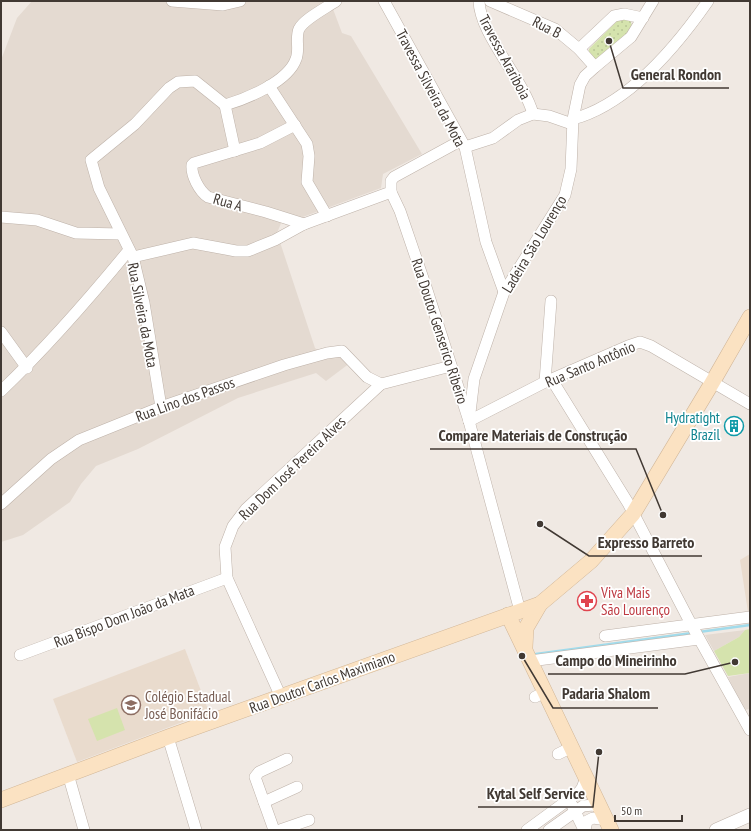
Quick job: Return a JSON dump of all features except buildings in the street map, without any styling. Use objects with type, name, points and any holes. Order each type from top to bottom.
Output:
[{"type":"main road","points":[[528,656],[526,628],[540,604],[591,561],[633,514],[750,317]]},
{"type":"main road","name":"Rua Doutor Carlos Maximiano","points":[[1,800],[168,737],[540,604]]},
{"type":"main road","name":"Rua Doutor Genserico Ribeiro","points":[[514,613],[540,695],[565,750],[586,778],[606,819]]},
{"type":"street","points":[[172,1],[223,5],[240,1]]},
{"type":"street","points":[[235,151],[225,105],[248,97],[269,86],[288,71],[296,60],[300,27],[336,1]]},
{"type":"street","name":"Travessa Silveira da Mota","points":[[384,1],[463,144],[486,242],[504,292]]},
{"type":"street","name":"Travessa Arariboia","points":[[479,1],[481,14],[494,42],[522,89],[533,114]]},
{"type":"street","name":"Rua B","points":[[490,1],[555,29],[579,49],[595,67]]},
{"type":"street","name":"Ladeira São Lourenço","points":[[469,421],[474,379],[504,292],[565,195],[570,169],[572,121],[580,85],[585,76],[631,37],[653,1]]},
{"type":"street","points":[[1,392],[27,368],[131,254],[193,243],[236,251],[248,251],[275,240],[304,224],[391,192],[391,181],[394,177],[463,144],[486,142],[518,120],[533,114],[572,121],[586,116],[611,103],[643,76],[682,36],[708,1]]},
{"type":"street","points":[[579,49],[614,16],[624,14],[643,18]]},
{"type":"street","name":"Rua Silveira da Mota","points":[[161,407],[144,303],[131,254],[99,188],[91,162],[93,158],[119,139],[178,82],[195,81],[225,105]]},
{"type":"street","points":[[269,86],[307,144],[309,151],[307,182],[327,216]]},
{"type":"street","name":"Rua A","points":[[295,125],[260,143],[192,165],[191,170],[202,191],[208,197],[266,212],[304,224]]},
{"type":"street","name":"Rua Doutor Genserico Ribeiro","points":[[391,192],[400,211],[422,274],[469,421],[514,613]]},
{"type":"street","points":[[1,217],[37,220],[81,234],[121,234]]},
{"type":"street","points":[[551,301],[549,381],[633,514],[699,639],[750,730]]},
{"type":"street","points":[[1,332],[27,368]]},
{"type":"street","name":"Rua Santo Antônio","points":[[469,421],[549,381],[640,342],[651,346],[750,404]]},
{"type":"street","name":"Rua Lino dos Passos","points":[[1,504],[51,459],[79,440],[161,407],[284,364],[338,351],[345,352],[368,377],[381,384]]},
{"type":"street","name":"Rua Dom José Pereira Alves","points":[[281,697],[227,578],[225,547],[232,526],[246,509],[381,384],[452,366]]},
{"type":"street","name":"Rua Bispo Dom João da Mata","points":[[20,655],[227,578]]},
{"type":"street","points":[[605,636],[750,617]]},
{"type":"street","points":[[528,656],[699,639]]},
{"type":"street","points":[[168,737],[196,830]]},
{"type":"street","points":[[274,830],[255,777],[259,772],[287,759]]},
{"type":"street","points":[[68,774],[84,830]]},
{"type":"street","points":[[528,830],[582,788],[586,778]]},
{"type":"street","points":[[264,802],[297,787]]},
{"type":"street","points":[[569,799],[584,830]]},
{"type":"street","points":[[549,830],[575,811],[588,804],[606,819]]},
{"type":"street","points":[[716,830],[750,815]]},
{"type":"street","points":[[584,830],[587,821],[593,818],[606,819]]},
{"type":"street","points":[[280,830],[309,820]]},
{"type":"shaded area","points":[[32,1],[330,1],[342,33],[351,36],[422,154],[383,174],[381,188],[300,218],[282,221],[277,233],[315,348],[326,356],[343,356],[350,363],[326,381],[316,373],[238,398],[138,449],[96,466],[81,484],[70,502],[23,535],[1,542],[1,60],[17,18]]},
{"type":"shaded area","points":[[750,554],[750,611],[748,612],[740,560]]},
{"type":"shaded area","points":[[745,630],[739,637],[714,651],[705,635]]},
{"type":"shaded area","name":"Colégio Estadual José Bonifácio","points":[[185,649],[209,712],[77,762],[53,699]]},
{"type":"shaded area","points":[[750,673],[750,709],[744,710],[728,677]]},
{"type":"green space","points":[[619,19],[630,20],[633,28],[595,60],[589,54],[589,49]]},
{"type":"green space","points":[[750,629],[750,673],[728,676],[714,651],[739,637],[745,630]]},
{"type":"green space","points":[[117,708],[125,730],[97,741],[88,719]]},
{"type":"waterway","points":[[699,632],[750,625]]},
{"type":"waterway","points":[[536,654],[692,633]]},
{"type":"place","name":"General Rondon","points":[[609,41]]},
{"type":"place","name":"Hydratight Brazil","points":[[734,426]]},
{"type":"place","name":"Compare Materiais de Construção","points":[[663,515]]},
{"type":"place","name":"Expresso Barreto","points":[[540,524]]},
{"type":"place","name":"Viva Mais São Lourenço","points":[[587,601]]},
{"type":"place","name":"Padaria Shalom","points":[[522,656]]},
{"type":"place","name":"Campo do Mineirinho","points":[[735,662]]},
{"type":"place","name":"Colégio Estadual José Bonifácio","points":[[131,705]]},
{"type":"place","name":"Kytal Self Service","points":[[599,752]]}]
